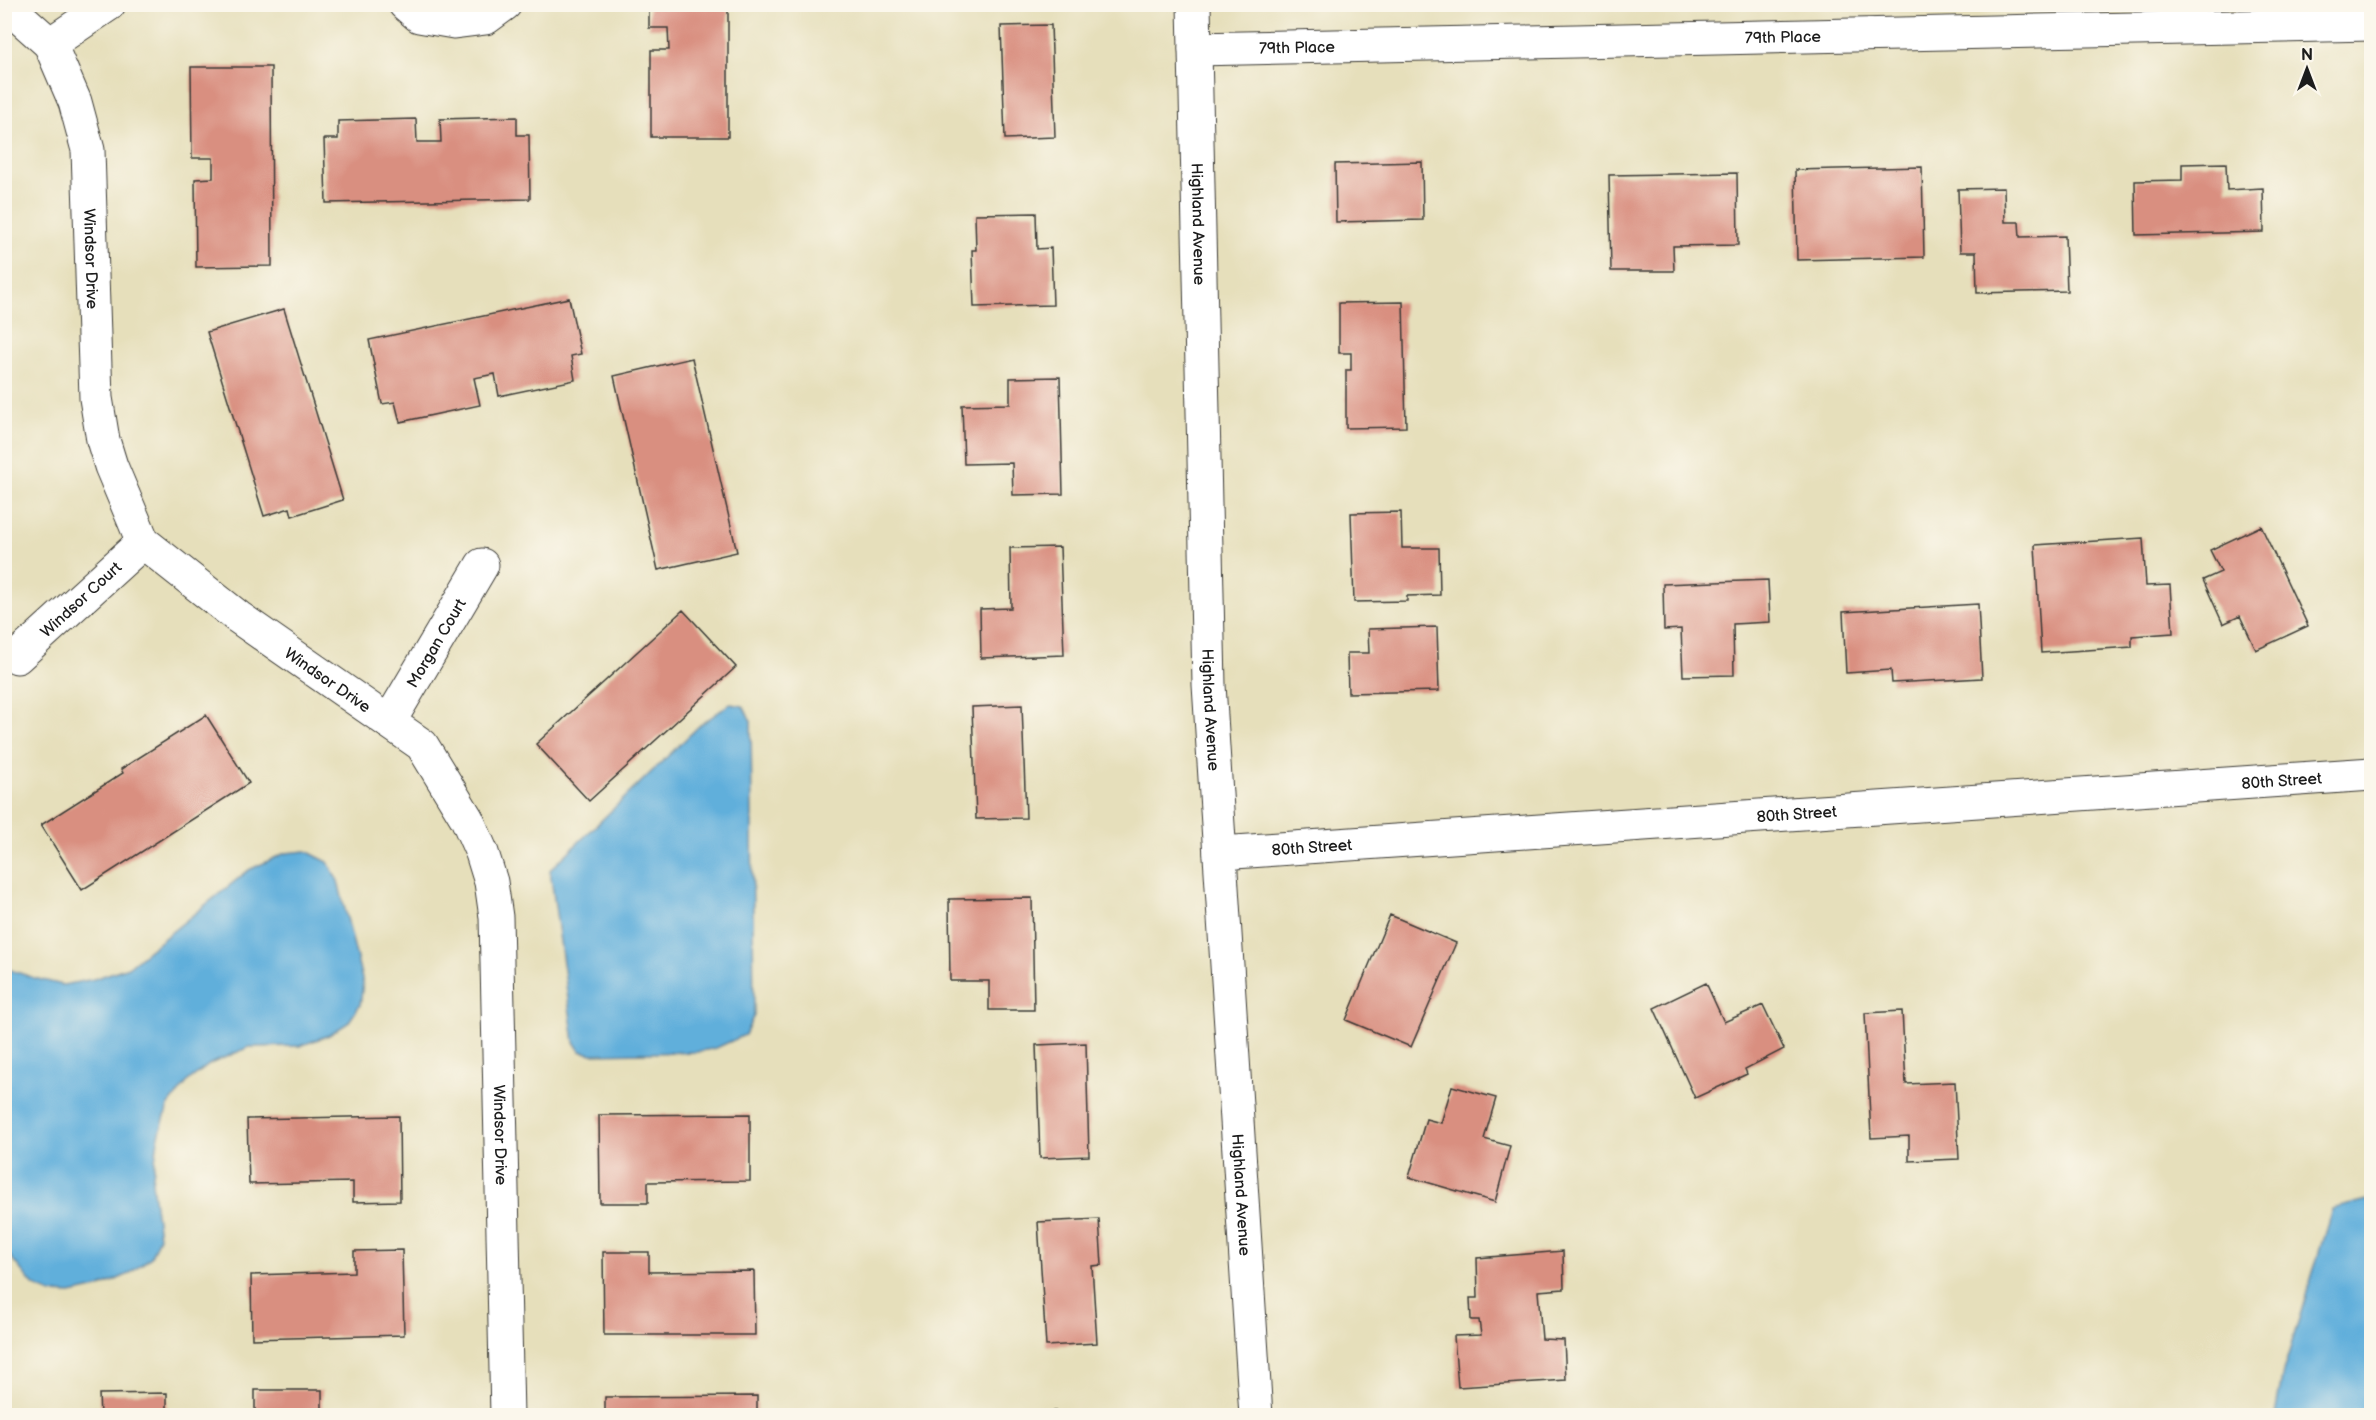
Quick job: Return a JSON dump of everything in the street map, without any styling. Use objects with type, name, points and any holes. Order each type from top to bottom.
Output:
[{"type":"street","name":"Windsor Drive","points":[[5,4],[51,44],[75,102],[88,150],[96,398],[103,440],[143,542],[238,617],[422,746],[467,819],[482,853],[493,894],[496,917],[507,1416]]},
{"type":"street","points":[[51,44],[109,4]]},
{"type":"street","points":[[405,4],[419,16],[454,22],[486,18],[505,4]]},
{"type":"street","name":"Highland Avenue","points":[[1194,4],[1209,685],[1256,1416]]},
{"type":"street","name":"79th Place","points":[[1195,49],[2372,24]]},
{"type":"street","name":"Windsor Court","points":[[17,657],[143,542]]},
{"type":"street","name":"Morgan Court","points":[[389,722],[482,565]]},
{"type":"street","name":"80th Street","points":[[1220,853],[2372,774]]},
{"type":"water","points":[[730,704],[743,706],[751,721],[754,1015],[745,1035],[716,1048],[697,1052],[592,1054],[580,1051],[574,1042],[550,870],[700,725]]},
{"type":"water","points":[[306,851],[328,862],[338,881],[363,983],[360,1005],[348,1023],[329,1035],[300,1046],[249,1047],[210,1064],[189,1080],[168,1106],[158,1139],[152,1182],[159,1237],[151,1257],[129,1274],[98,1288],[71,1294],[51,1293],[34,1286],[5,1250],[5,968],[63,985],[94,979],[128,967],[249,870],[285,853]]},
{"type":"water","points":[[2371,1199],[2371,1415],[2275,1415],[2283,1372],[2332,1209]]},
{"type":"building","points":[[649,4],[728,4],[728,137],[651,137],[651,50],[669,50],[668,28],[649,28]]},
{"type":"building","points":[[1051,25],[1055,137],[1005,139],[1001,26]]},
{"type":"building","points":[[191,67],[271,67],[272,266],[196,267],[195,179],[213,178],[213,158],[192,158]]},
{"type":"building","points":[[517,117],[517,135],[529,135],[530,199],[326,203],[324,139],[338,139],[338,121],[416,119],[417,142],[441,142],[440,119]]},
{"type":"building","points":[[1422,162],[1423,220],[1336,222],[1335,164]]},
{"type":"building","points":[[2226,163],[2227,190],[2263,188],[2264,232],[2136,235],[2135,181],[2182,180],[2182,164]]},
{"type":"building","points":[[1922,167],[1924,257],[1797,260],[1795,170]]},
{"type":"building","points":[[1737,173],[1738,245],[1673,246],[1674,271],[1611,271],[1609,175]]},
{"type":"building","points":[[2004,188],[2005,222],[2019,222],[2020,237],[2065,236],[2067,291],[1977,293],[1976,252],[1960,252],[1958,189]]},
{"type":"building","points":[[1036,213],[1037,249],[1051,248],[1053,305],[974,307],[972,250],[976,250],[975,214]]},
{"type":"building","points":[[569,298],[581,354],[571,356],[575,380],[499,396],[495,374],[474,378],[480,405],[400,422],[395,402],[382,404],[369,340]]},
{"type":"building","points":[[1403,302],[1406,427],[1346,428],[1346,370],[1351,370],[1351,353],[1339,353],[1339,303]]},
{"type":"building","points":[[284,309],[343,500],[292,516],[290,508],[264,516],[207,332]]},
{"type":"building","points":[[692,358],[737,552],[658,570],[614,376]]},
{"type":"building","points":[[1060,377],[1063,494],[1013,495],[1012,463],[964,464],[962,405],[1010,404],[1010,378]]},
{"type":"building","points":[[1401,512],[1402,548],[1439,548],[1440,595],[1407,596],[1407,601],[1354,602],[1351,513]]},
{"type":"building","points":[[2261,526],[2308,626],[2256,650],[2240,616],[2223,624],[2203,580],[2221,572],[2210,550]]},
{"type":"building","points":[[2143,538],[2146,586],[2170,585],[2173,633],[2132,636],[2132,647],[2041,653],[2035,545]]},
{"type":"building","points":[[1060,547],[1064,655],[981,658],[980,609],[1011,608],[1010,548]]},
{"type":"building","points":[[1768,580],[1770,622],[1733,624],[1734,675],[1683,676],[1681,629],[1664,630],[1663,584]]},
{"type":"building","points":[[1978,604],[1982,678],[1892,683],[1891,670],[1846,673],[1843,612]]},
{"type":"building","points":[[683,610],[736,667],[589,801],[536,744]]},
{"type":"building","points":[[1437,627],[1439,691],[1348,693],[1347,653],[1369,653],[1368,629]]},
{"type":"building","points":[[1022,705],[1026,818],[976,819],[972,707]]},
{"type":"building","points":[[206,715],[249,783],[82,890],[41,825],[123,773],[121,769]]},
{"type":"building","points":[[1032,898],[1034,1010],[989,1010],[989,981],[950,981],[949,899]]},
{"type":"building","points":[[1390,915],[1456,943],[1411,1047],[1346,1020]]},
{"type":"building","points":[[1706,983],[1724,1022],[1763,1005],[1784,1049],[1745,1069],[1747,1074],[1695,1098],[1654,1008]]},
{"type":"building","points":[[1902,1011],[1906,1084],[1955,1082],[1959,1159],[1909,1161],[1909,1136],[1871,1138],[1865,1013]]},
{"type":"building","points":[[1086,1043],[1089,1156],[1040,1158],[1036,1045]]},
{"type":"building","points":[[1452,1086],[1496,1098],[1484,1139],[1510,1146],[1495,1202],[1409,1177],[1426,1119],[1441,1123]]},
{"type":"building","points":[[750,1114],[750,1181],[648,1182],[648,1203],[600,1203],[599,1115]]},
{"type":"building","points":[[399,1116],[400,1201],[353,1202],[353,1182],[249,1184],[247,1119]]},
{"type":"building","points":[[1099,1219],[1102,1265],[1092,1266],[1097,1343],[1046,1346],[1038,1222]]},
{"type":"building","points":[[402,1250],[404,1335],[252,1339],[251,1275],[354,1272],[354,1251]]},
{"type":"building","points":[[1563,1251],[1564,1289],[1538,1291],[1542,1339],[1564,1340],[1566,1380],[1458,1387],[1454,1336],[1481,1335],[1479,1320],[1471,1320],[1470,1298],[1478,1298],[1477,1258]]},
{"type":"building","points":[[603,1252],[649,1252],[649,1272],[754,1271],[755,1335],[604,1335]]},
{"type":"building","points":[[255,1390],[322,1390],[322,1416],[255,1416]]},
{"type":"building","points":[[167,1393],[167,1416],[100,1416],[99,1394]]},
{"type":"building","points":[[757,1396],[757,1416],[605,1416],[605,1397]]},
{"type":"building","points":[[1054,1411],[1095,1411],[1095,1416],[1054,1416]]}]
